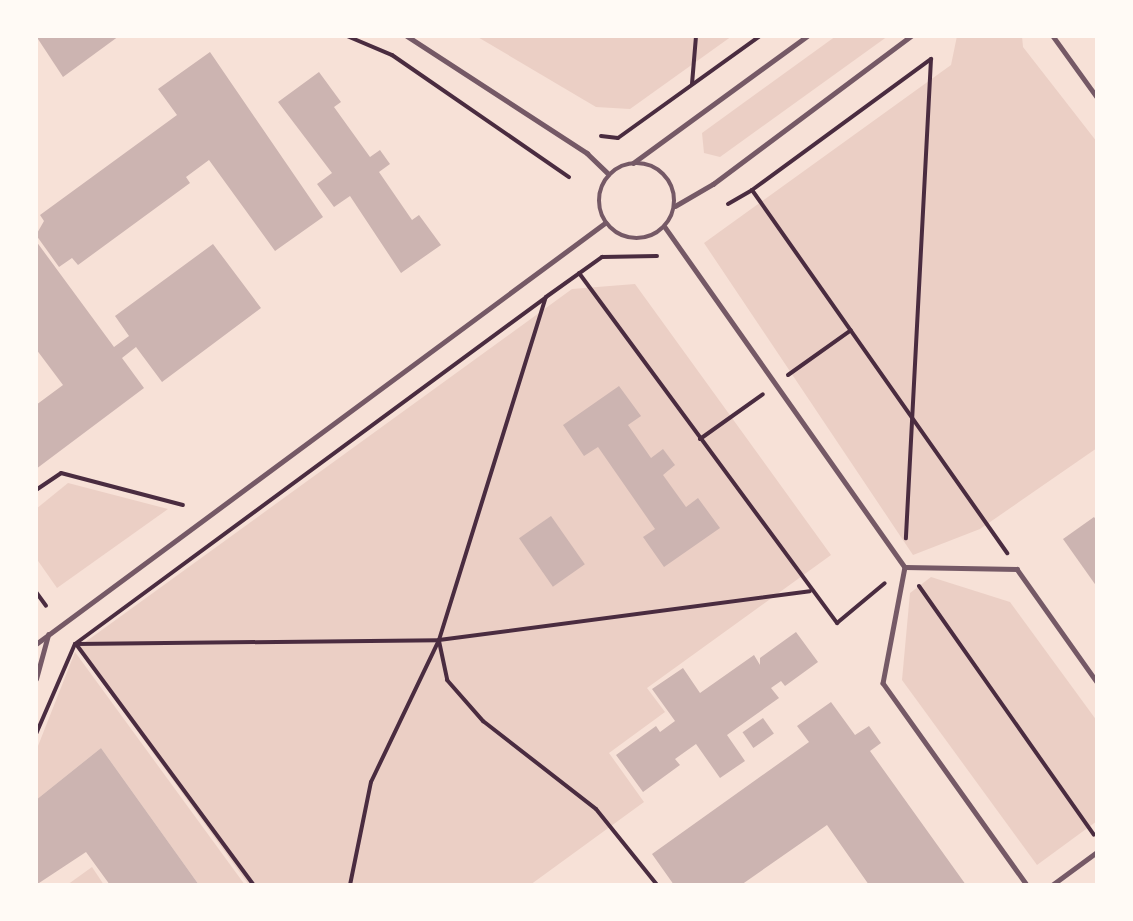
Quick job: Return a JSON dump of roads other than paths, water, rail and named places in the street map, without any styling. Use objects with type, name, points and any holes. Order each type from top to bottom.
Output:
[{"type":"lane","points":[[407,36],[587,153],[609,174]]},
{"type":"lane","points":[[807,36],[633,163],[609,174],[599,192],[605,223],[634,240],[665,227],[675,206],[723,177],[911,36]]},
{"type":"lane","points":[[1053,36],[1097,97]]},
{"type":"lane","points":[[633,163],[664,174],[675,206]]},
{"type":"lane","points":[[36,644],[605,223]]},
{"type":"lane","points":[[665,227],[905,567],[883,684],[1027,885]]},
{"type":"lane","points":[[905,567],[1017,569],[1097,682]]},
{"type":"lane","points":[[36,679],[48,634]]},
{"type":"lane","points":[[1052,885],[1097,852]]}]
